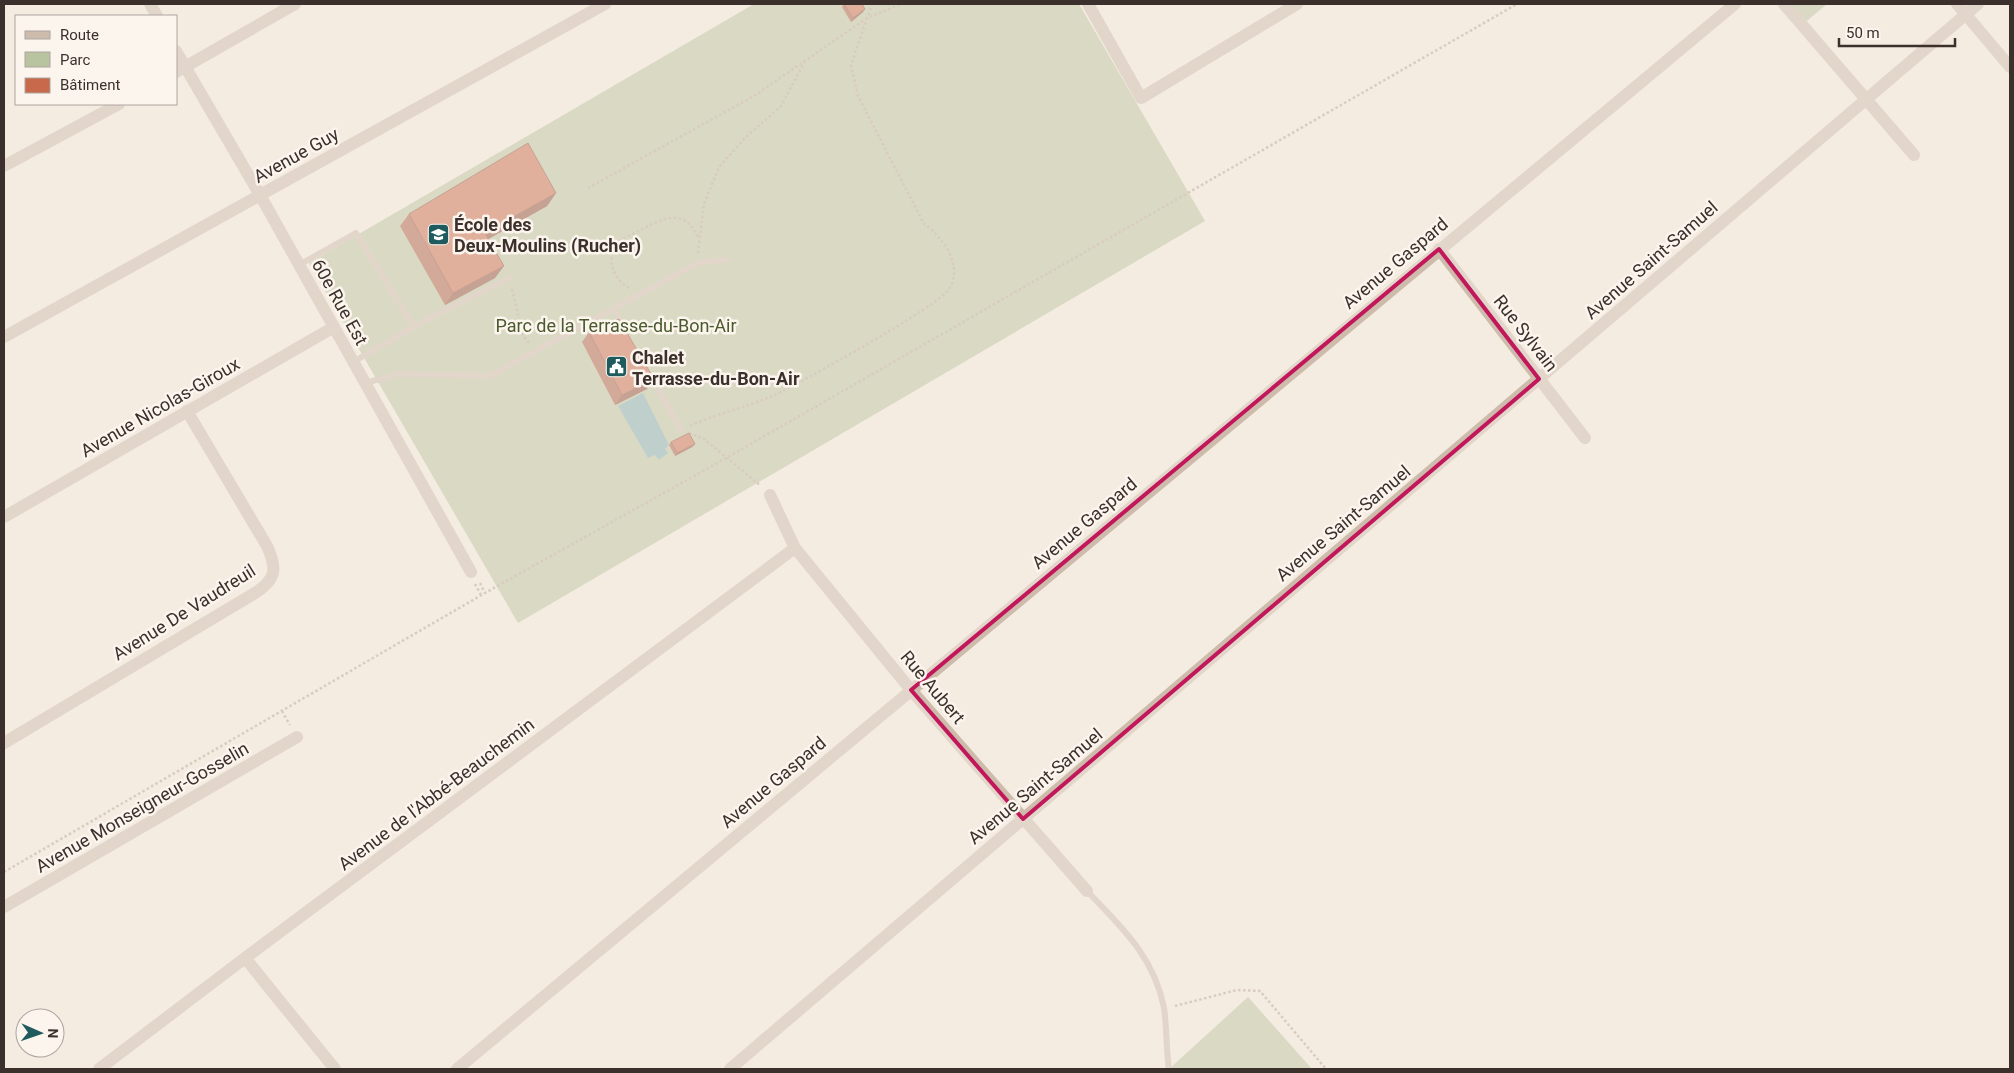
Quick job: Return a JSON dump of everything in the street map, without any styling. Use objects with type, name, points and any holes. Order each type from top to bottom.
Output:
[{"type":"street","points":[[150,4],[156,15]]},
{"type":"street","points":[[181,70],[295,4]]},
{"type":"street","name":"Avenue Guy","points":[[4,337],[605,4]]},
{"type":"street","points":[[1088,4],[1140,98],[1297,4]]},
{"type":"street","name":"Avenue Gaspard","points":[[457,1069],[1735,4]]},
{"type":"street","points":[[1784,4],[1867,98],[1914,155]]},
{"type":"street","points":[[1956,4],[2010,67]]},
{"type":"street","name":"Avenue Saint-Samuel","points":[[730,1069],[1978,4]]},
{"type":"street","name":"60e Rue Est","points":[[181,70],[260,195],[363,383],[471,572]]},
{"type":"street","points":[[4,166],[117,105]]},
{"type":"street","name":"Rue Sylvain","points":[[1439,250],[1585,438]]},
{"type":"street","name":"Avenue Nicolas-Giroux","points":[[4,517],[334,327]]},
{"type":"street","name":"Avenue De Vaudreuil","points":[[4,743],[255,593],[266,585],[273,574],[274,561],[266,546],[186,411]]},
{"type":"street","name":"Rue Aubert","points":[[770,495],[795,548],[911,690],[1087,891]]},
{"type":"street","name":"Avenue de l'Abbé-Beauchemin","points":[[99,1069],[795,548]]},
{"type":"street","name":"Avenue Monseigneur-Gosselin","points":[[4,907],[297,737]]},
{"type":"street","points":[[245,958],[335,1069]]},
{"type":"lane","points":[[299,265],[356,234],[414,327]]},
{"type":"lane","points":[[363,383],[399,374],[490,376],[701,262],[728,260]]},
{"type":"lane","points":[[353,362],[414,327],[510,278]]},
{"type":"lane","points":[[613,308],[628,334]]},
{"type":"lane","points":[[647,369],[681,430]]},
{"type":"lane","points":[[1087,891],[1137,945],[1151,965],[1164,1009],[1169,1069]]},
{"type":"path","points":[[681,430],[715,414],[774,395],[882,335],[950,289],[955,273],[955,264],[935,231],[924,224],[858,96],[851,64],[872,4]]},
{"type":"path","points":[[588,188],[754,96],[867,18],[901,4]]},
{"type":"path","points":[[4,872],[485,593],[728,457],[1516,4]]},
{"type":"path","points":[[647,290],[629,288],[616,278],[612,268],[614,249],[620,242],[660,219],[669,217],[688,222],[699,238],[704,204],[719,167],[746,138],[781,106],[806,60]]},
{"type":"path","points":[[510,278],[522,336],[537,350]]},
{"type":"path","points":[[681,430],[704,439],[728,457],[770,495]]},
{"type":"path","points":[[1164,1009],[1237,990],[1260,991],[1326,1069]]},
{"type":"highlighted area","points":[[1439,249],[1539,379],[1023,819],[911,690]]},
{"type":"green space","name":"Parc de la Terrasse-du-Bon-Air","points":[[754,4],[1079,4],[1205,221],[518,623],[309,263]]},
{"type":"green space","points":[[1784,4],[1827,4],[1802,25]]},
{"type":"green space","points":[[1248,997],[1312,1069],[1169,1069]]},
{"type":"water","points":[[643,393],[669,445],[665,449],[668,453],[659,460],[655,455],[648,458],[618,406]]},
{"type":"building","points":[[844,4],[862,4],[865,9],[853,18]]},
{"type":"building","name":"École des Deux-Moulins (Rucher)","points":[[528,143],[556,193],[485,233],[504,266],[453,293],[409,214]]},
{"type":"building","points":[[619,319],[654,379],[622,395],[589,332]]},
{"type":"building","points":[[689,433],[695,444],[677,453],[671,442]]},
{"type":"place","name":"École des Deux-Moulins (Rucher)","points":[[438,234]]},
{"type":"place","name":"Chalet Terrasse-du-Bon-Air","points":[[616,367]]}]
